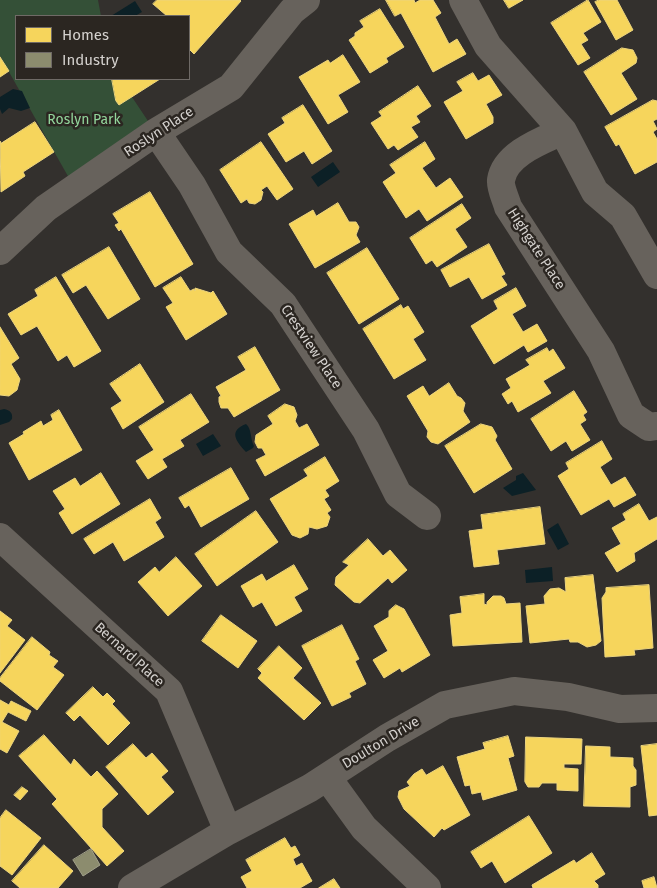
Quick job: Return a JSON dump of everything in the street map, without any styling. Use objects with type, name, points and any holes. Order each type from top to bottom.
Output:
[{"type":"street","name":"Roslyn Place","points":[[0,251],[46,208],[156,132],[231,87],[292,11],[306,0]]},
{"type":"street","points":[[463,0],[488,46],[563,131],[595,192],[623,216],[655,271]]},
{"type":"street","name":"Highgate Place","points":[[563,131],[529,146],[506,165],[500,182],[508,207],[601,351],[632,415],[649,427],[657,426]]},
{"type":"street","name":"Crestview Place","points":[[156,132],[192,185],[229,252],[283,304],[366,430],[398,494],[426,516]]},
{"type":"street","name":"Bernard Place","points":[[0,537],[169,691],[228,831]]},
{"type":"street","name":"Doulton Drive","points":[[132,888],[228,831],[310,788],[387,738],[445,705],[514,691],[568,697],[620,709],[657,708]]},
{"type":"street","points":[[327,777],[364,828],[422,887]]},
{"type":"green space","name":"Roslyn Park","points":[[0,0],[98,0],[101,15],[15,15],[15,80],[121,80],[150,124],[69,178],[0,56]]},
{"type":"water","points":[[135,1],[142,12],[137,15],[113,15]]},
{"type":"water","points":[[13,89],[22,91],[30,108],[21,111],[9,108],[2,114],[0,97]]},
{"type":"water","points":[[333,162],[340,172],[318,187],[311,177]]},
{"type":"water","points":[[4,409],[11,412],[12,419],[0,425],[0,410]]},
{"type":"water","points":[[246,424],[254,446],[246,452],[239,444],[235,433]]},
{"type":"water","points":[[213,434],[221,446],[203,456],[196,444]]},
{"type":"water","points":[[523,473],[536,490],[512,496],[503,488],[516,480],[516,476]]},
{"type":"water","points":[[558,523],[569,544],[558,550],[547,530]]},
{"type":"water","points":[[552,567],[553,581],[526,583],[525,570]]},
{"type":"building: Homes","points":[[157,0],[241,1],[194,54],[190,50],[190,15],[166,15],[153,4]]},
{"type":"building: Homes","points":[[386,0],[414,0],[415,3],[420,0],[433,0],[441,13],[435,17],[449,44],[457,39],[466,54],[433,72],[401,13],[395,16]]},
{"type":"building: Homes","points":[[504,0],[523,0],[509,8]]},
{"type":"building: Homes","points":[[588,0],[601,22],[583,33],[588,40],[581,44],[590,58],[578,65],[551,23]]},
{"type":"building: Homes","points":[[599,0],[617,0],[633,30],[616,40],[595,2]]},
{"type":"building: Homes","points":[[380,9],[404,47],[386,58],[388,62],[370,73],[349,40],[364,27],[360,21]]},
{"type":"building: Homes","points":[[622,48],[633,50],[637,58],[636,63],[621,73],[637,99],[611,115],[584,72]]},
{"type":"building: Homes","points":[[343,55],[360,82],[338,95],[348,112],[328,124],[299,77],[328,60],[330,63]]},
{"type":"building: Homes","points":[[0,57],[9,71],[0,77]]},
{"type":"building: Homes","points":[[473,73],[478,81],[489,75],[502,95],[486,104],[493,117],[493,123],[466,139],[444,102],[463,91],[457,82]]},
{"type":"building: Homes","points":[[112,80],[158,80],[119,105],[116,101]]},
{"type":"building: Homes","points":[[418,86],[431,106],[416,116],[420,122],[411,127],[418,137],[398,150],[394,145],[388,149],[371,123],[382,116],[379,112]]},
{"type":"building: Homes","points":[[653,100],[657,101],[657,119],[653,121],[657,129],[653,132],[657,139],[657,162],[635,174],[619,144],[616,146],[605,127]]},
{"type":"building: Homes","points":[[303,105],[332,151],[312,164],[304,151],[286,162],[268,134],[285,123],[282,118]]},
{"type":"building: Homes","points":[[35,122],[54,152],[23,172],[25,176],[1,192],[0,141],[1,143]]},
{"type":"building: Homes","points":[[261,142],[293,189],[277,200],[267,186],[261,190],[263,192],[261,200],[255,204],[249,203],[247,199],[241,203],[220,170]]},
{"type":"building: Homes","points":[[425,142],[435,159],[422,168],[436,188],[450,178],[463,197],[427,221],[419,209],[406,218],[383,182],[396,173],[390,165]]},
{"type":"building: Homes","points":[[150,192],[193,264],[155,287],[121,229],[119,231],[115,225],[119,223],[113,214]]},
{"type":"building: Homes","points":[[338,203],[349,222],[356,222],[359,227],[356,235],[360,242],[315,268],[289,224],[313,210],[316,216]]},
{"type":"building: Homes","points":[[462,204],[471,218],[455,229],[467,247],[437,267],[432,260],[426,264],[410,238]]},
{"type":"building: Homes","points":[[489,244],[505,274],[501,276],[507,285],[482,299],[469,277],[450,287],[441,270]]},
{"type":"building: Homes","points":[[109,247],[140,299],[108,319],[86,285],[73,293],[62,275]]},
{"type":"building: Homes","points":[[367,248],[399,299],[359,324],[327,273]]},
{"type":"building: Homes","points":[[56,277],[101,351],[74,367],[67,355],[58,361],[37,326],[21,335],[8,314],[38,296],[35,290]]},
{"type":"building: Homes","points":[[181,277],[190,291],[194,289],[195,291],[195,288],[211,293],[213,291],[227,314],[186,340],[166,307],[173,303],[163,288]]},
{"type":"building: Homes","points":[[516,288],[526,306],[512,314],[523,332],[537,324],[547,341],[528,352],[524,345],[494,364],[471,326],[498,309],[494,301]]},
{"type":"building: Homes","points":[[401,305],[403,309],[408,306],[424,332],[413,339],[426,360],[394,379],[363,329]]},
{"type":"building: Homes","points":[[0,327],[19,358],[11,364],[20,379],[17,390],[9,396],[0,395]]},
{"type":"building: Homes","points":[[255,347],[280,390],[234,417],[228,408],[221,408],[219,397],[221,396],[216,387],[246,370],[238,357]]},
{"type":"building: Homes","points":[[547,348],[549,352],[553,349],[565,368],[543,381],[551,393],[518,412],[512,401],[508,404],[502,394],[511,388],[506,379],[530,365],[526,360]]},
{"type":"building: Homes","points":[[140,364],[164,402],[123,429],[111,408],[122,401],[110,384]]},
{"type":"building: Homes","points":[[449,383],[457,396],[465,403],[463,411],[470,422],[438,444],[431,442],[427,437],[428,431],[407,396],[423,386],[429,396]]},
{"type":"building: Homes","points":[[574,391],[587,412],[583,415],[586,420],[580,424],[590,440],[572,451],[566,441],[551,451],[531,419]]},
{"type":"building: Homes","points":[[191,394],[209,422],[180,440],[184,446],[162,459],[167,467],[148,479],[136,461],[154,450],[139,427]]},
{"type":"building: Homes","points":[[285,404],[294,407],[297,415],[295,421],[299,428],[307,424],[319,445],[265,476],[256,460],[266,455],[262,448],[258,448],[255,442],[256,435],[273,424],[268,416]]},
{"type":"building: Homes","points":[[59,410],[82,450],[29,480],[9,443],[41,421],[43,426],[53,420],[51,415]]},
{"type":"building: Homes","points":[[481,424],[492,427],[497,436],[495,440],[512,469],[474,493],[445,446]]},
{"type":"building: Homes","points":[[602,441],[612,459],[600,467],[611,485],[625,477],[636,495],[614,507],[609,499],[581,515],[558,476],[569,469],[566,463]]},
{"type":"building: Homes","points":[[325,457],[339,481],[325,490],[329,496],[324,499],[331,510],[327,513],[330,517],[327,526],[317,529],[309,527],[308,534],[300,538],[292,535],[270,499],[308,476],[304,470]]},
{"type":"building: Homes","points":[[231,468],[249,499],[201,527],[189,505],[185,508],[179,498]]},
{"type":"building: Homes","points":[[101,473],[120,504],[72,534],[59,513],[65,509],[53,491],[75,478],[80,486]]},
{"type":"building: Homes","points":[[150,499],[161,518],[155,522],[164,537],[124,561],[113,542],[94,554],[84,539]]},
{"type":"building: Homes","points":[[639,504],[649,521],[657,517],[657,539],[634,553],[635,561],[617,572],[605,553],[621,544],[612,528],[626,520],[623,514]]},
{"type":"building: Homes","points":[[540,507],[545,544],[497,550],[499,564],[474,567],[469,531],[483,529],[481,515]]},
{"type":"building: Homes","points":[[256,511],[278,542],[217,586],[195,554]]},
{"type":"building: Homes","points":[[368,539],[383,556],[390,550],[407,570],[392,583],[388,578],[360,603],[354,602],[335,585],[336,577],[349,565],[343,562]]},
{"type":"building: Homes","points":[[176,557],[202,586],[168,616],[138,582],[155,567],[159,572]]},
{"type":"building: Homes","points":[[294,565],[308,589],[294,597],[302,611],[276,626],[262,602],[253,607],[241,586],[262,574],[266,581]]},
{"type":"building: Homes","points":[[593,575],[601,641],[596,645],[587,647],[578,642],[570,642],[569,639],[530,643],[526,606],[545,604],[544,596],[550,589],[559,588],[566,592],[565,578]]},
{"type":"building: Homes","points":[[649,585],[653,648],[634,650],[635,655],[605,657],[602,598],[606,588]]},
{"type":"building: Homes","points":[[484,594],[484,604],[487,605],[487,602],[493,596],[501,596],[506,604],[520,603],[522,642],[453,646],[450,615],[462,613],[460,597]]},
{"type":"building: Homes","points":[[396,605],[404,609],[430,655],[402,672],[400,668],[384,678],[373,660],[388,651],[374,626],[389,617],[389,611]]},
{"type":"building: Homes","points":[[0,611],[12,620],[7,626],[25,640],[0,673]]},
{"type":"building: Homes","points":[[221,615],[257,641],[238,668],[202,641]]},
{"type":"building: Homes","points":[[342,625],[359,659],[355,661],[366,684],[349,693],[351,697],[332,706],[302,646]]},
{"type":"building: Homes","points":[[32,637],[50,652],[49,655],[58,661],[53,667],[64,675],[37,710],[0,681],[0,678]]},
{"type":"building: Homes","points":[[279,646],[302,668],[293,678],[321,703],[304,720],[258,678],[262,673],[258,669]]},
{"type":"building: Homes","points":[[93,687],[103,697],[107,693],[115,701],[112,704],[130,723],[108,745],[80,715],[74,721],[66,713]]},
{"type":"building: Homes","points":[[0,700],[9,705],[11,701],[31,711],[26,721],[8,712],[2,722],[19,731],[7,753],[0,749]]},
{"type":"building: Homes","points":[[44,735],[71,765],[74,759],[91,777],[97,771],[118,794],[102,809],[102,827],[124,851],[107,866],[52,804],[57,799],[19,756]]},
{"type":"building: Homes","points":[[508,736],[514,756],[508,758],[517,790],[483,800],[481,792],[472,794],[470,785],[465,786],[457,757],[485,749],[483,743]]},
{"type":"building: Homes","points":[[526,737],[582,739],[581,764],[564,764],[564,768],[578,769],[578,791],[557,790],[557,783],[542,783],[539,787],[528,787],[525,782]]},
{"type":"building: Homes","points":[[133,744],[146,758],[152,753],[168,771],[161,777],[174,792],[148,815],[106,767]]},
{"type":"building: Homes","points":[[657,744],[657,815],[649,816],[641,746]]},
{"type":"building: Homes","points":[[586,746],[610,747],[610,757],[633,758],[633,766],[636,770],[636,785],[630,787],[630,807],[584,806]]},
{"type":"building: Homes","points":[[443,766],[470,815],[444,830],[442,828],[434,837],[404,809],[398,797],[399,791],[410,786],[407,782],[414,774],[422,769],[426,775]]},
{"type":"building: Homes","points":[[22,787],[28,791],[20,800],[14,795]]},
{"type":"building: Homes","points":[[6,810],[41,838],[12,875],[0,866],[0,818]]},
{"type":"building: Homes","points":[[529,816],[552,853],[505,883],[492,861],[481,868],[471,852]]},
{"type":"building: Homes","points":[[285,838],[291,848],[295,846],[300,855],[293,859],[296,866],[302,863],[312,881],[300,888],[247,888],[241,877],[252,871],[246,860]]},
{"type":"building: Homes","points":[[44,845],[73,871],[58,888],[20,888],[12,881]]},
{"type":"building: Homes","points":[[592,853],[605,874],[594,881],[598,888],[533,888],[532,885],[574,860],[576,863]]},
{"type":"building: Homes","points":[[654,877],[657,888],[644,888],[642,881]]},
{"type":"building: Homes","points":[[334,879],[340,888],[319,888]]},
{"type":"building: Industry","points":[[91,849],[100,865],[83,876],[73,860]]}]
